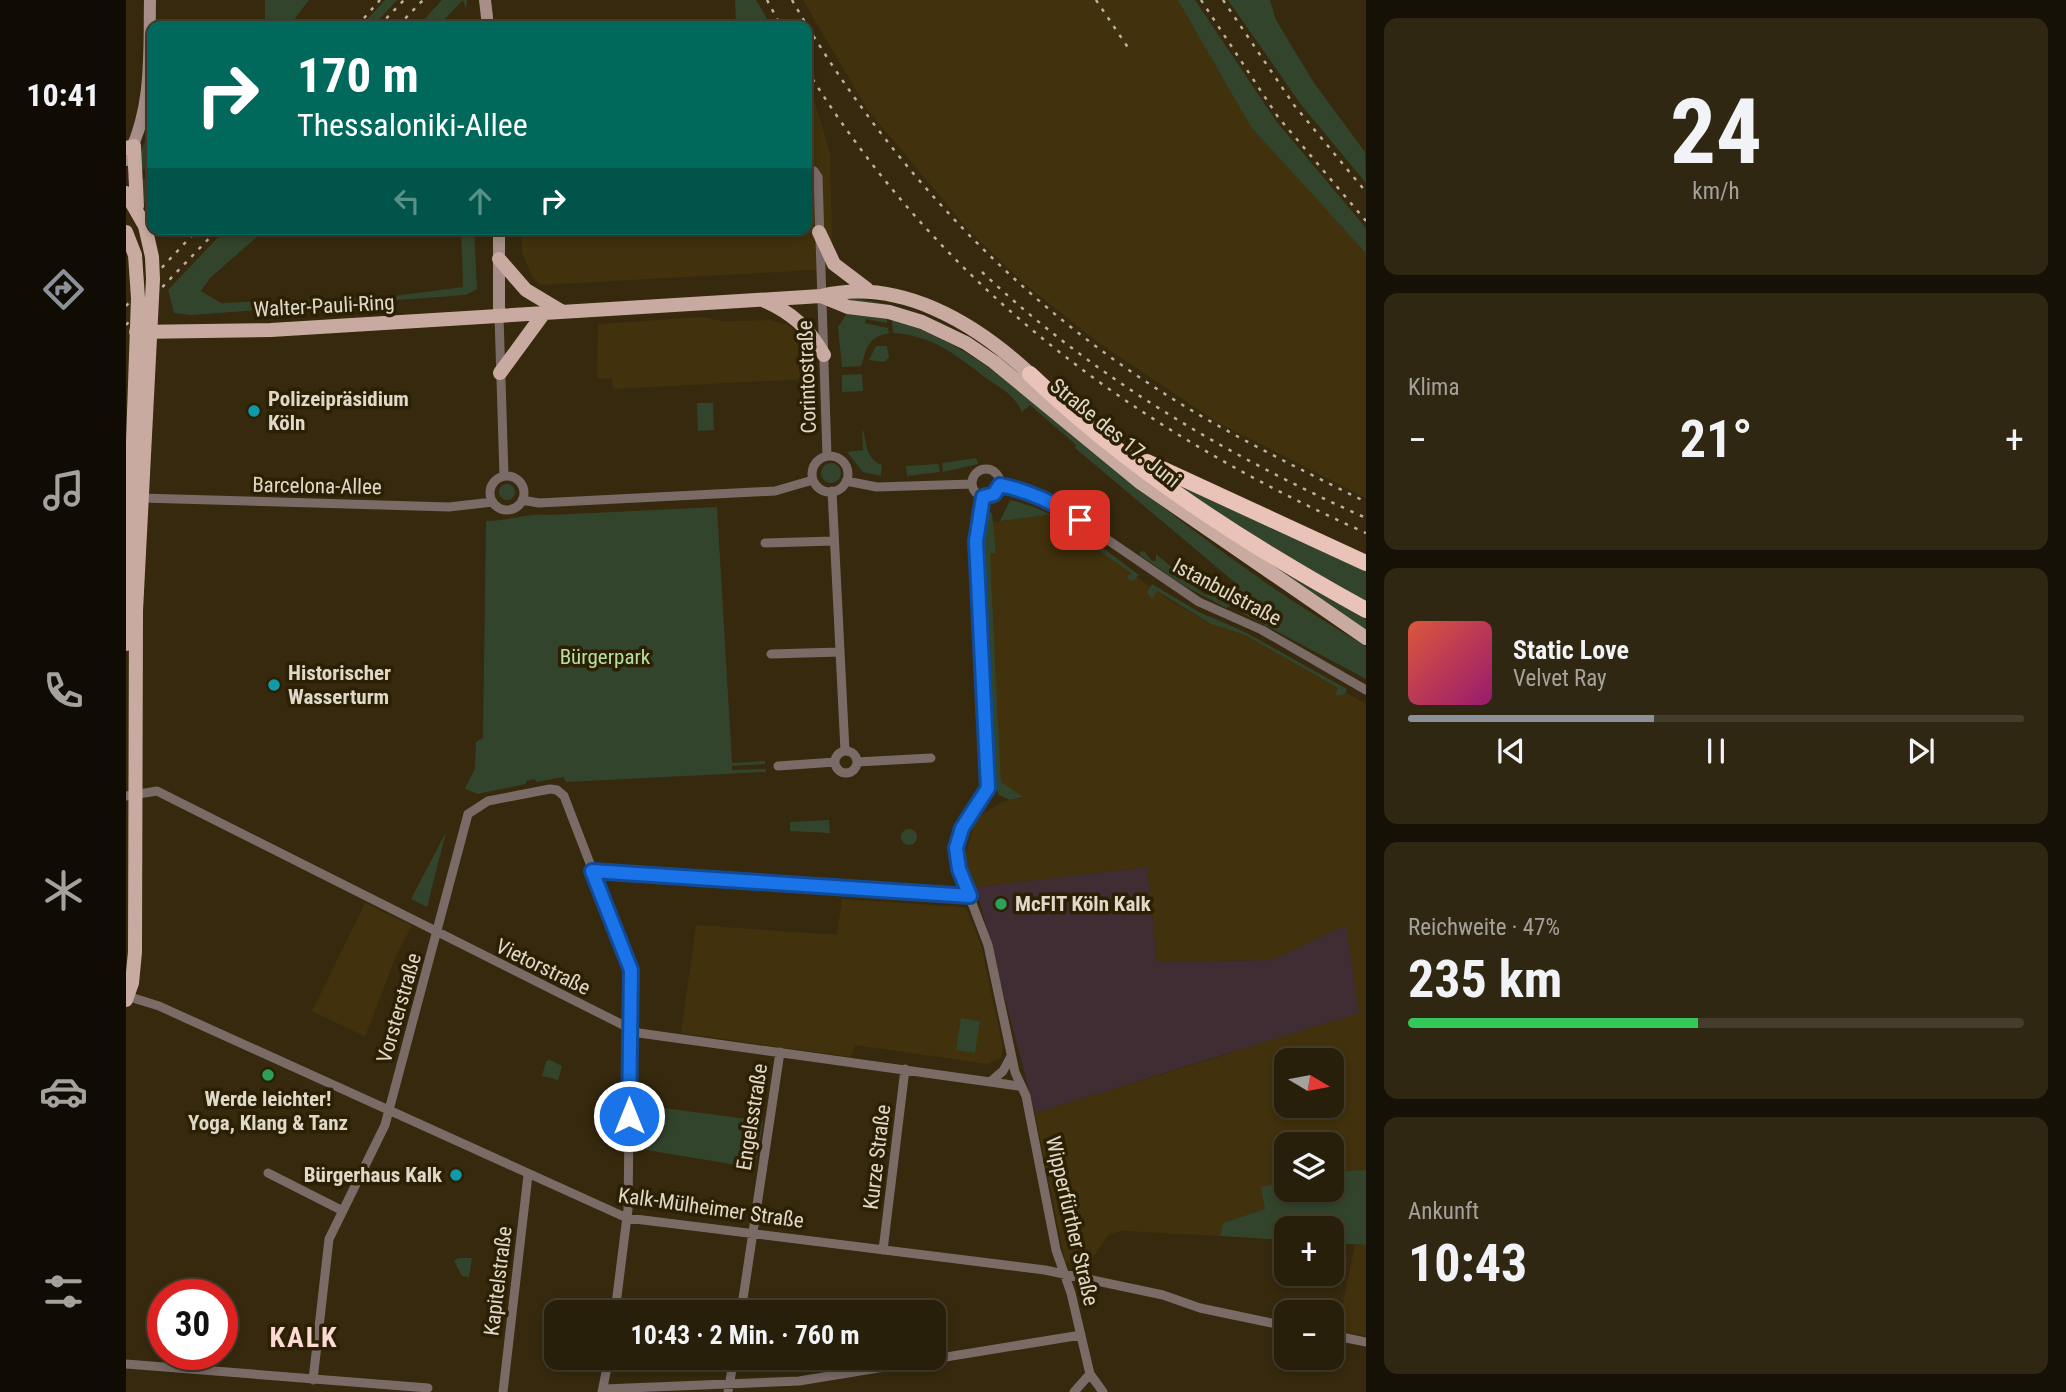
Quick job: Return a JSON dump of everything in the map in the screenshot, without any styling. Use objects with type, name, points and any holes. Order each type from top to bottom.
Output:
[{"type":"highway","points":[[1030,374],[1149,463],[1366,563]]},
{"type":"highway","points":[[1030,374],[1071,414],[1148,473],[1251,544],[1366,610]]},
{"type":"main road","points":[[149,0],[149,21]]},
{"type":"main road","points":[[485,0],[487,21]]},
{"type":"main road","points":[[126,160],[144,113],[147,90]]},
{"type":"main road","points":[[126,643],[143,333],[152,257],[137,210],[130,147]]},
{"type":"main road","points":[[126,193],[137,210]]},
{"type":"main road","points":[[126,232],[131,240],[138,271],[143,333]]},
{"type":"main road","points":[[819,232],[834,264],[855,282],[875,293]]},
{"type":"main road","points":[[499,235],[499,316]]},
{"type":"main road","points":[[499,259],[526,290],[561,312]]},
{"type":"main road","name":"Straße des 17. Juni","points":[[499,316],[821,296],[849,290],[920,303],[944,313],[1003,350],[1030,374]]},
{"type":"main road","name":"Straße des 17. Juni","points":[[821,296],[848,306],[889,312],[922,322],[966,343],[994,362],[1141,483],[1366,638]]},
{"type":"main road","points":[[761,300],[799,320],[809,329],[824,355]]},
{"type":"main road","points":[[500,373],[544,313]]},
{"type":"main road","name":"Walter-Pauli-Ring","points":[[143,333],[271,330],[499,316]]},
{"type":"main road","points":[[126,997],[135,952],[131,795],[132,498]]},
{"type":"street","name":"Corintostraße","points":[[812,170],[818,177],[827,456]]},
{"type":"street","points":[[499,316],[504,476]]},
{"type":"street","name":"Corintostraße","points":[[813,480],[815,465],[827,456],[838,458],[846,465],[846,481]]},
{"type":"street","points":[[987,469],[995,472],[1000,485],[994,494],[983,497],[974,491],[972,484],[974,475],[987,469]]},
{"type":"street","points":[[522,499],[521,485],[514,478],[504,476],[493,483],[490,496],[493,502],[508,509],[522,499],[539,503],[775,492],[813,480],[820,489],[832,491],[846,481],[877,487],[972,484]]},
{"type":"street","name":"Istanbulstraße","points":[[1000,485],[1038,496],[1058,506],[1188,596],[1262,630],[1366,690]]},
{"type":"street","points":[[832,491],[845,751]]},
{"type":"street","name":"Wipperfürther Straße","points":[[983,497],[976,541],[988,779],[985,795],[969,816],[958,839],[959,869],[988,945],[1011,1056],[1019,1086],[1026,1096],[1056,1250],[1090,1374],[1103,1392]]},
{"type":"street","name":"Barcelona-Allee","points":[[132,498],[449,507],[493,502]]},
{"type":"street","points":[[765,543],[834,541]]},
{"type":"street","points":[[771,654],[840,652]]},
{"type":"street","points":[[845,751],[850,752],[856,762],[854,769],[847,773],[837,769],[835,762],[837,755],[845,751]]},
{"type":"street","points":[[856,762],[931,758]]},
{"type":"street","points":[[778,766],[835,762]]},
{"type":"street","name":"Vorsterstraße","points":[[313,1380],[329,1239],[385,1125],[468,814],[488,801],[557,790],[564,796],[592,871]]},
{"type":"street","name":"Vietorstraße","points":[[131,795],[157,791],[639,1033],[1019,1086]]},
{"type":"street","points":[[617,1300],[627,1218],[631,970],[592,871],[970,896]]},
{"type":"street","name":"Kalk-Mülheimer Straße","points":[[126,997],[159,1006],[627,1218],[1064,1275],[1163,1295],[1200,1308],[1274,1323]]},
{"type":"street","name":"Engelsstraße","points":[[743,1300],[780,1052]]},
{"type":"street","points":[[990,1082],[1003,1071],[1011,1056]]},
{"type":"street","name":"Kurze Straße","points":[[883,1250],[905,1069]]},
{"type":"street","points":[[268,1173],[344,1211]]},
{"type":"street","name":"Kapitelstraße","points":[[505,1392],[528,1175]]},
{"type":"street","points":[[606,1370],[603,1391],[729,1388],[799,1381],[1081,1335]]},
{"type":"street","points":[[1344,1337],[1366,1342]]},
{"type":"street","points":[[126,1364],[428,1388]]},
{"type":"street","points":[[729,1388],[732,1370]]},
{"type":"street","points":[[1074,1392],[1090,1374]]},
{"type":"shaded area","points":[[803,0],[1182,0],[1366,245],[1366,498],[1217,422],[1099,343],[1025,284],[969,231],[867,109]]},
{"type":"shaded area","points":[[812,92],[830,153],[833,269],[541,285],[533,278],[522,253],[521,235],[812,235]]},
{"type":"shaded area","points":[[701,317],[722,321],[770,320],[788,325],[806,344],[811,379],[613,389],[612,378],[597,379],[598,324]]},
{"type":"shaded area","points":[[1048,515],[1174,603],[1211,624],[1245,635],[1366,704],[1366,1170],[1344,1171],[1344,1132],[1274,1132],[1274,1184],[1261,1187],[1265,1209],[1223,1223],[1220,1236],[1123,1231],[1109,1234],[1088,1265],[1065,1261],[1035,1113],[1231,1053],[1346,926],[1272,960],[1157,962],[1147,867],[976,887],[964,860],[976,818],[1004,801],[1023,798],[1001,782],[990,553],[996,552],[993,522]]},
{"type":"shaded area","points":[[1147,867],[1157,962],[1272,960],[1346,925],[1359,1013],[1035,1113],[976,887]]},
{"type":"shaded area","points":[[842,899],[963,907],[967,910],[981,945],[1003,1047],[1001,1058],[988,1064],[855,1045],[851,1057],[681,1033],[696,925],[837,935]]},
{"type":"shaded area","points":[[365,903],[412,926],[396,956],[365,1037],[312,1011]]},
{"type":"shaded area","points":[[1355,1245],[1366,1245],[1366,1336],[1344,1332],[1343,1300]]},
{"type":"green space","points":[[265,0],[309,0],[293,21],[265,21]]},
{"type":"green space","points":[[385,0],[397,0],[378,21],[366,21]]},
{"type":"green space","points":[[442,0],[463,0],[443,21],[423,21]]},
{"type":"green space","points":[[735,0],[756,0],[768,21],[736,21]]},
{"type":"green space","points":[[1178,0],[1195,0],[1276,121],[1366,228],[1366,253],[1251,127]]},
{"type":"green space","points":[[1228,0],[1270,0],[1276,20],[1314,83],[1365,152],[1366,183],[1302,106]]},
{"type":"green space","points":[[147,138],[147,169],[138,169]]},
{"type":"green space","points":[[138,179],[147,179],[147,205],[140,192]]},
{"type":"green space","points":[[220,235],[259,235],[210,278],[201,291],[221,303],[394,296],[463,287],[461,235],[474,235],[477,289],[466,295],[191,315],[174,313],[168,290]]},
{"type":"green space","points":[[847,298],[894,306],[936,321],[974,340],[1009,364],[1111,449],[1173,496],[1254,550],[1366,617],[1366,631],[1252,557],[1169,498],[1040,393],[972,344],[934,324],[893,310],[847,301]]},
{"type":"green space","points":[[848,312],[887,318],[887,323],[866,319],[865,323],[888,328],[889,333],[872,341],[866,349],[861,366],[842,367],[838,327]]},
{"type":"green space","points":[[892,319],[953,345],[980,362],[1200,536],[1299,605],[1366,646],[1366,679],[1244,614],[1238,585],[1075,448],[1076,445],[1030,405],[1022,412],[1005,390],[941,346],[919,337],[893,333]]},
{"type":"green space","points":[[876,346],[887,346],[889,357],[884,362],[869,360]]},
{"type":"green space","points":[[862,374],[863,391],[842,392],[842,375]]},
{"type":"green space","points":[[697,403],[713,403],[714,430],[698,431]]},
{"type":"green space","points":[[862,428],[869,453],[882,465],[881,476],[863,472],[847,452],[863,450]]},
{"type":"green space","points":[[976,458],[978,464],[943,472],[942,463]]},
{"type":"green space","points":[[831,463],[838,466],[841,473],[838,480],[831,483],[824,480],[821,473],[824,466]]},
{"type":"green space","points":[[938,464],[940,472],[907,476],[906,466]]},
{"type":"green space","points":[[1176,483],[1366,570],[1366,604],[1254,540]]},
{"type":"green space","points":[[507,484],[515,492],[507,500],[499,492]]},
{"type":"green space","points":[[1010,500],[1028,505],[1062,521],[1139,575],[1133,581],[1127,579],[1131,573],[1048,515],[1000,521]]},
{"type":"green space","name":"Bürgerpark","points":[[717,507],[732,763],[765,761],[765,764],[732,766],[732,770],[766,769],[766,772],[566,782],[563,777],[536,782],[535,779],[526,781],[526,784],[478,794],[465,789],[475,768],[476,742],[483,738],[486,521],[535,515]]},
{"type":"green space","points":[[989,512],[992,513],[996,553],[990,553],[1001,782],[1023,797],[1010,800],[999,795],[994,784],[982,549]]},
{"type":"green space","points":[[1144,551],[1152,561],[1156,561],[1156,554],[1204,594],[1229,599],[1230,606],[1226,608],[1183,585],[1140,555],[1140,552]]},
{"type":"green space","points":[[1152,584],[1199,612],[1245,632],[1347,689],[1345,694],[1335,696],[1338,688],[1245,635],[1211,624],[1157,591],[1152,599],[1147,592]]},
{"type":"green space","points":[[829,820],[830,833],[790,831],[790,822]]},
{"type":"green space","points":[[909,829],[915,831],[915,843],[909,845],[903,843],[901,837],[903,831]]},
{"type":"green space","points":[[446,832],[427,907],[411,899]]},
{"type":"green space","points":[[961,1018],[980,1021],[975,1053],[956,1050]]},
{"type":"green space","points":[[550,1060],[562,1066],[558,1080],[542,1076],[546,1061]]},
{"type":"green space","points":[[648,1106],[763,1121],[755,1168],[646,1150]]},
{"type":"green space","points":[[1366,1170],[1366,1245],[1344,1244],[1344,1216],[1274,1216],[1274,1239],[1220,1236],[1223,1223],[1265,1209],[1261,1187],[1274,1184],[1274,1202],[1344,1202],[1344,1171]]},
{"type":"green space","points":[[458,1258],[472,1258],[469,1277],[462,1276],[454,1261]]},
{"type":"railway","points":[[361,21],[380,0]]},
{"type":"railway","points":[[384,21],[404,0]]},
{"type":"railway","points":[[403,21],[423,0]]},
{"type":"railway","points":[[767,0],[778,21]]},
{"type":"railway","points":[[792,0],[805,21]]},
{"type":"railway","points":[[1096,0],[1129,49]]},
{"type":"railway","points":[[1201,0],[1278,117],[1366,221]]},
{"type":"railway","points":[[1223,0],[1294,105],[1366,192]]},
{"type":"railway","points":[[812,32],[863,109],[903,161],[945,210],[1039,300],[1089,341],[1169,397],[1252,444],[1366,502]]},
{"type":"railway","points":[[812,77],[860,149],[919,220],[982,285],[1050,345],[1123,399],[1200,448],[1281,492],[1366,533]]},
{"type":"railway","points":[[126,306],[192,235]]},
{"type":"railway","points":[[126,325],[212,235]]},
{"type":"railway","points":[[982,272],[1070,346],[1164,411],[1263,468],[1366,518]]},
{"type":"place","name":"Polizeipräsidium Köln","points":[[254,411]]},
{"type":"place","name":"Historischer Wasserturm","points":[[274,685]]},
{"type":"place","name":"McFIT Köln Kalk","points":[[1001,904]]},
{"type":"place","name":"Werde leichter! Yoga, Klang & Tanz","points":[[268,1075]]},
{"type":"place","name":"Bürgerhaus Kalk","points":[[456,1175]]},
{"type":"district","name":"KALK","points":[[304,1337]]},
{"type":"route","points":[[629,1116],[631,970],[592,871],[970,896],[959,869],[956,848],[962,828],[988,788],[976,541],[983,497],[994,494],[1000,485],[1012,487],[1038,496],[1080,520]]}]
